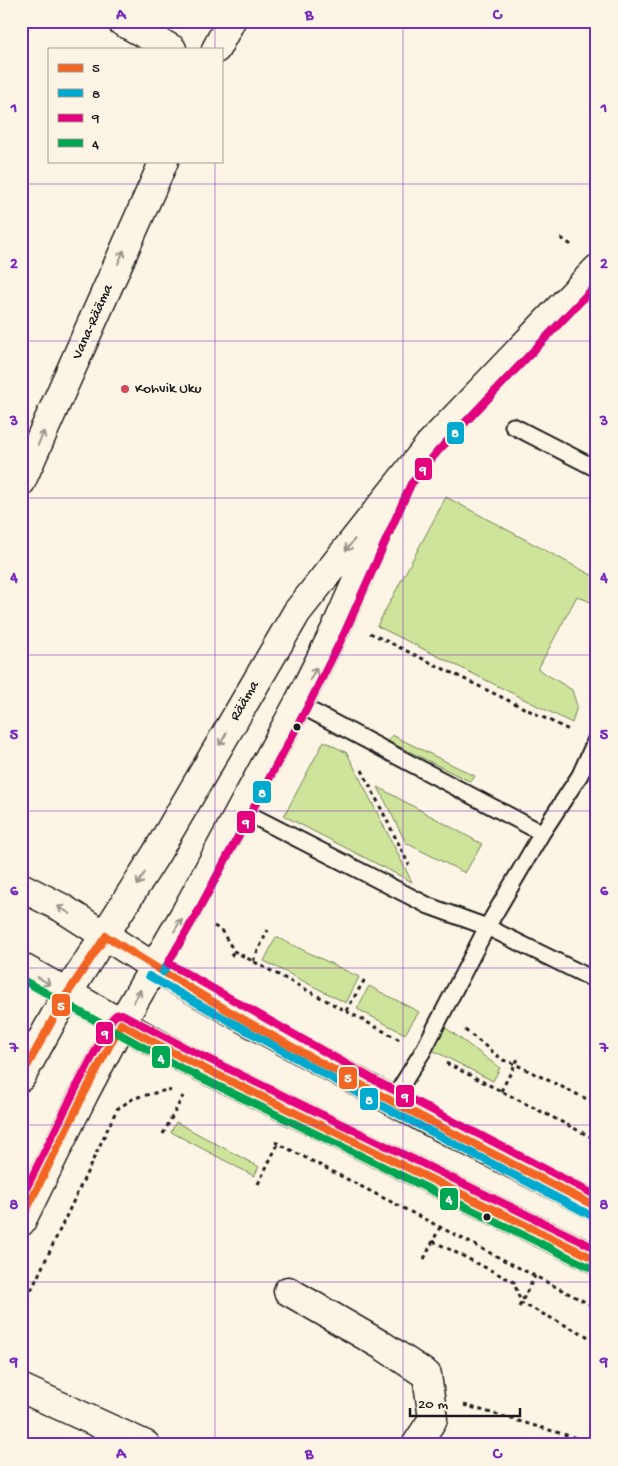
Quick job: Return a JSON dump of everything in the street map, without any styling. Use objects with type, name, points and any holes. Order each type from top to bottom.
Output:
[{"type":"main road","points":[[121,21],[170,48]]},
{"type":"main road","points":[[217,48],[231,21]]},
{"type":"main road","name":"Vana-Rääma","points":[[21,482],[164,162]]},
{"type":"main road","name":"Rääma","points":[[21,1077],[68,994],[156,854],[297,612],[437,437],[597,270]]},
{"type":"main road","name":"Rääma","points":[[21,1222],[121,1024],[187,910],[298,704],[336,628],[402,479]]},
{"type":"main road","points":[[21,887],[62,908],[208,1000],[424,1119],[597,1207]]},
{"type":"main road","points":[[21,967],[183,1058],[597,1260]]},
{"type":"main road","points":[[288,1291],[383,1346],[427,1375],[433,1419],[416,1445]]},
{"type":"main road","points":[[21,1388],[146,1445]]},
{"type":"lane","points":[[512,426],[597,470]]},
{"type":"lane","points":[[298,704],[542,834]]},
{"type":"lane","points":[[392,1101],[423,1051],[486,927],[580,775],[595,740]]},
{"type":"lane","points":[[241,810],[429,906],[486,927],[597,981]]},
{"type":"path","points":[[561,238],[574,246]]},
{"type":"path","points":[[365,630],[595,740]]},
{"type":"path","points":[[341,727],[429,906]]},
{"type":"path","points":[[221,930],[234,951],[231,956]]},
{"type":"path","points":[[253,961],[268,930]]},
{"type":"path","points":[[346,1011],[365,980]]},
{"type":"path","points":[[442,1013],[503,1060],[516,1064],[597,1104]]},
{"type":"path","points":[[501,1091],[519,1057]]},
{"type":"path","points":[[21,1312],[117,1110],[134,1098],[167,1090],[184,1096],[163,1134]]},
{"type":"path","points":[[591,1137],[597,1124]]},
{"type":"path","points":[[270,1140],[597,1308]]},
{"type":"path","points":[[258,1184],[278,1144]]},
{"type":"path","points":[[424,1259],[440,1227]]},
{"type":"path","points":[[433,1242],[514,1282],[520,1305]]},
{"type":"path","points":[[520,1305],[535,1276]]},
{"type":"path","points":[[520,1305],[597,1341]]},
{"type":"path","points":[[430,1395],[597,1444]]},
{"type":"green space","points":[[446,497],[597,578],[597,605],[577,596],[538,669],[572,690],[577,706],[572,723],[377,626]]},
{"type":"green space","points":[[392,735],[475,776],[471,782],[388,741]]},
{"type":"green space","points":[[324,741],[347,753],[412,882],[284,816]]},
{"type":"green space","points":[[378,787],[482,844],[465,873],[406,843]]},
{"type":"green space","points":[[276,937],[359,977],[346,1003],[264,961]]},
{"type":"green space","points":[[369,986],[419,1012],[405,1034],[357,1009]]},
{"type":"green space","points":[[442,1025],[500,1068],[493,1081],[430,1049]]},
{"type":"green space","points":[[176,1122],[259,1167],[254,1176],[171,1132]]},
{"type":"transit line","name":"8","points":[[163,972],[196,915],[307,708],[345,632],[411,484],[438,451],[597,284]]},
{"type":"transit line","name":"9","points":[[597,284],[438,451],[411,484],[345,632],[307,708],[196,915],[168,963],[378,1082],[597,1196]]},
{"type":"transit line","name":"5","points":[[106,936],[286,1044],[410,1111],[597,1207]]},
{"type":"transit line","name":"5","points":[[21,1077],[67,994],[106,936]]},
{"type":"transit line","name":"8","points":[[149,976],[369,1099],[592,1216]]},
{"type":"transit line","name":"4","points":[[21,979],[179,1067],[593,1269]]},
{"type":"transit line","name":"9","points":[[21,1199],[112,1019],[116,1015],[122,1014],[188,1049],[597,1249]]},
{"type":"transit line","name":"5","points":[[121,1024],[183,1058],[597,1260]]},
{"type":"transit line","name":"5","points":[[21,1221],[121,1024]]},
{"type":"place","name":"Kohvik Uku","points":[[125,389]]}]
